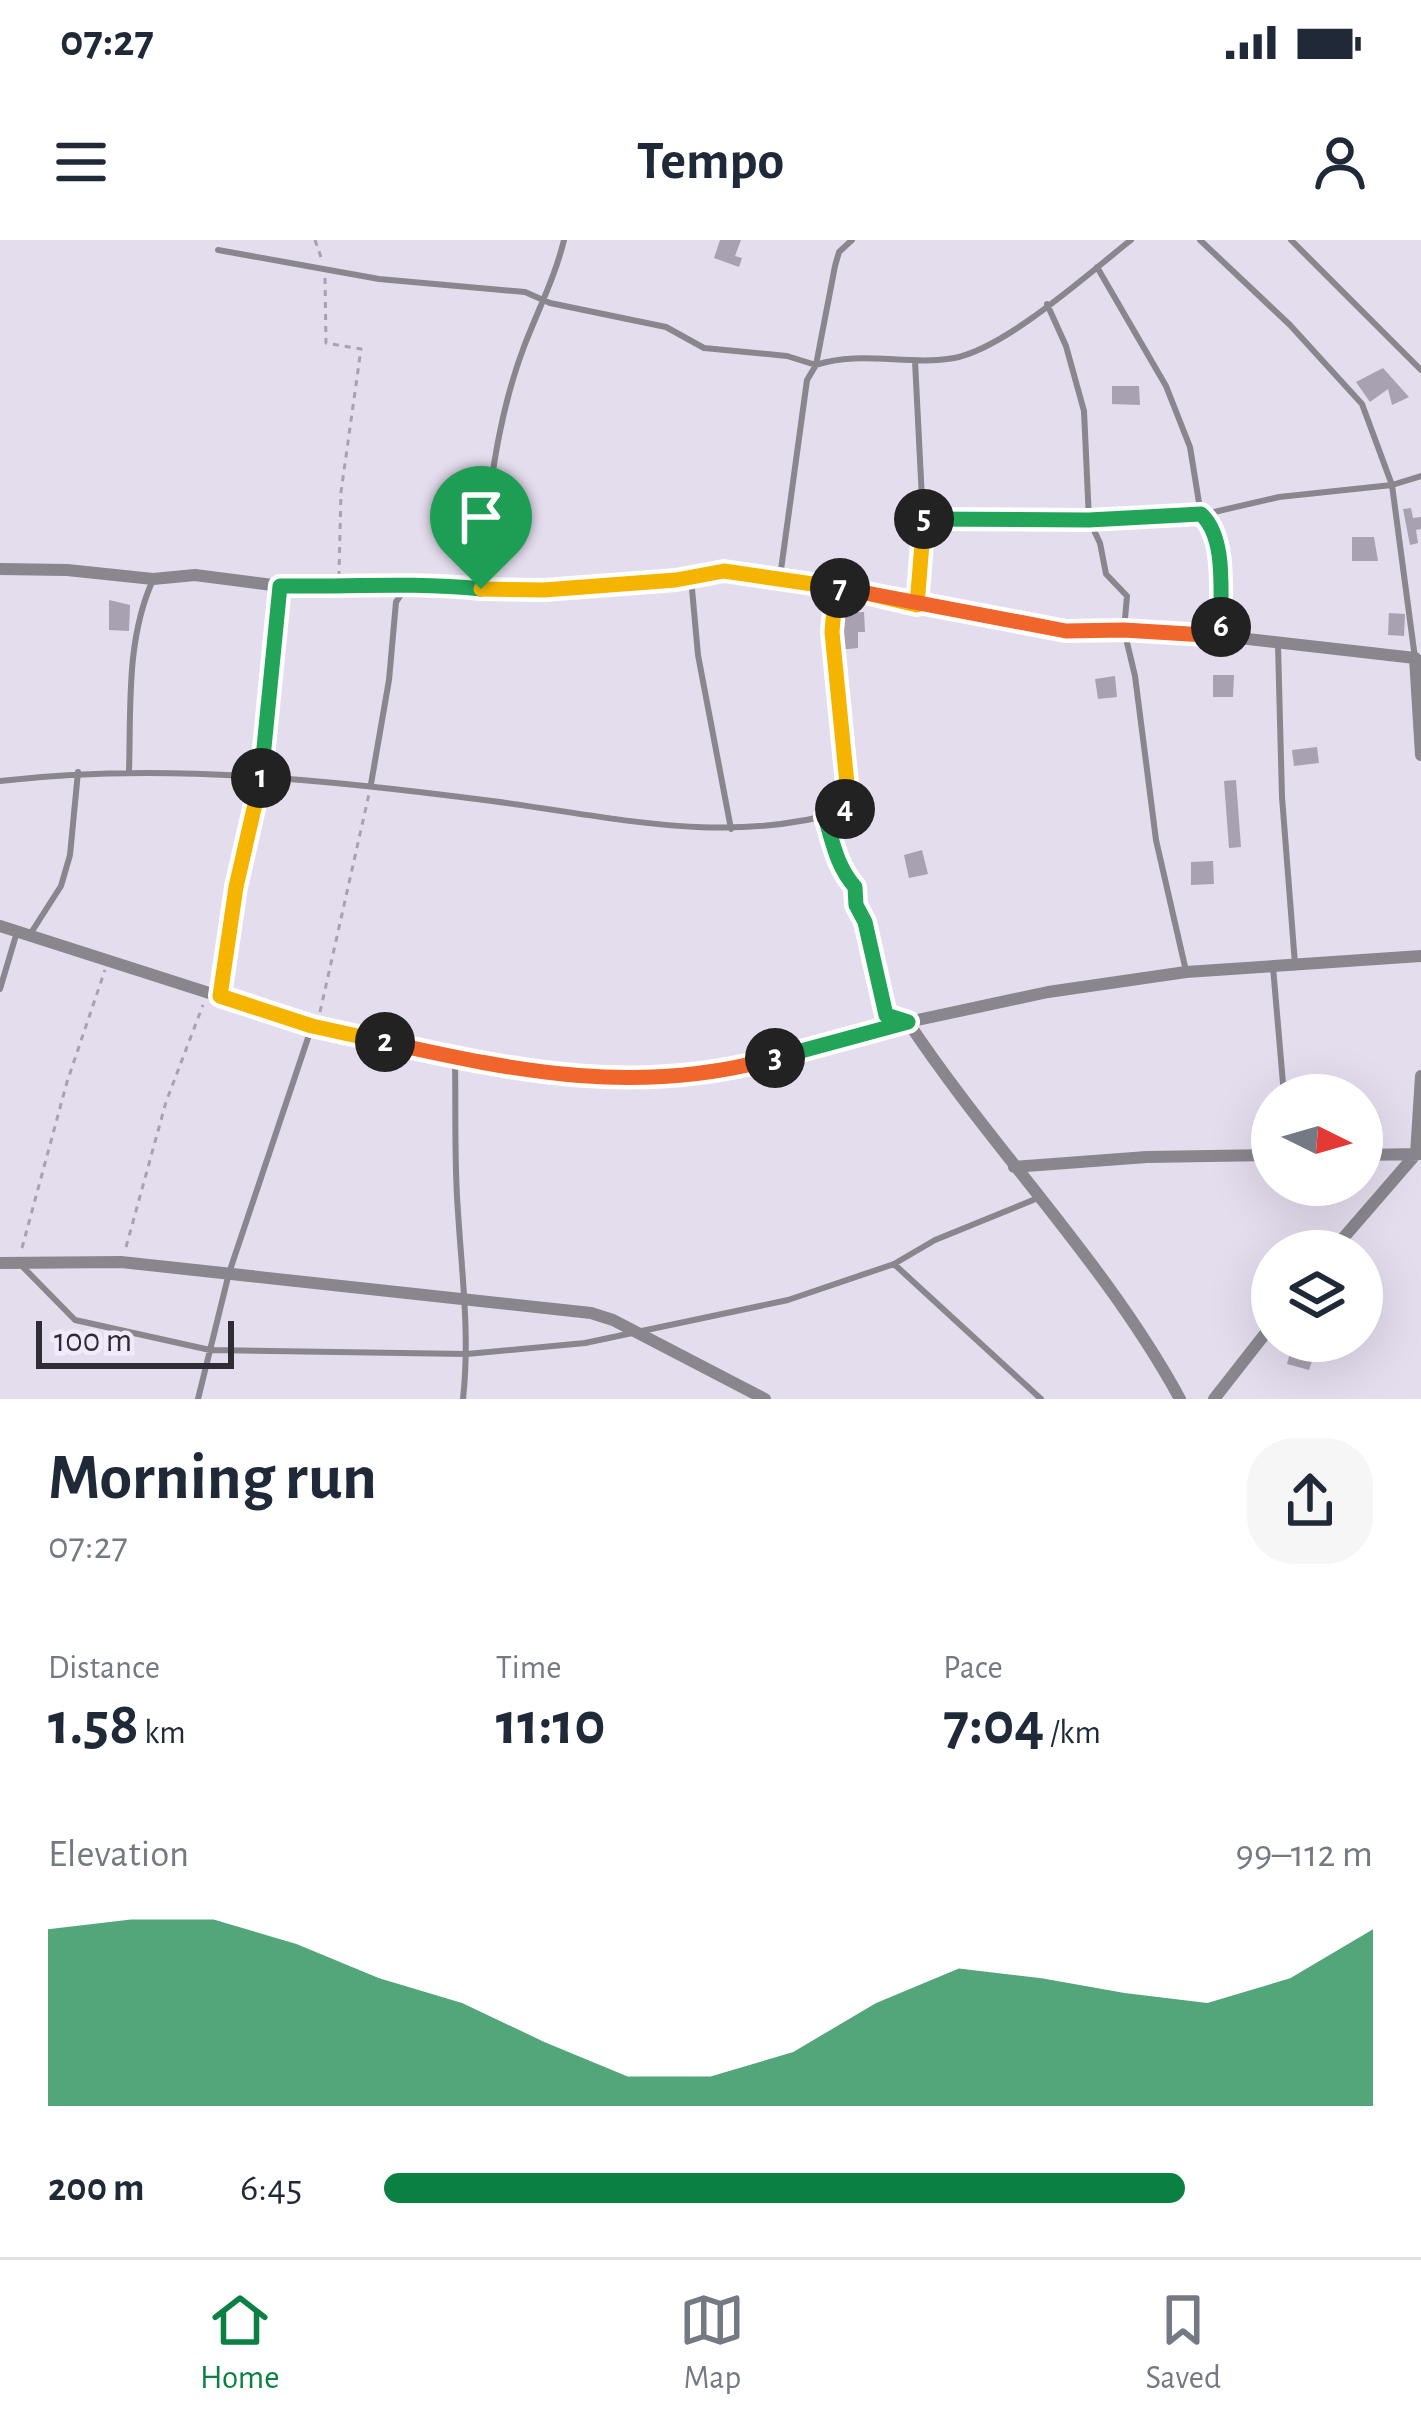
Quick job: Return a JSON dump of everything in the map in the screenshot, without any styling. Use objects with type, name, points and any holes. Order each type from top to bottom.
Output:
[{"type":"street","points":[[0,568],[153,579],[195,575],[280,586],[544,590],[724,571],[836,586],[1066,631],[1221,636],[1418,658],[1421,755]]},
{"type":"street","points":[[0,926],[314,1027],[572,1078],[700,1074],[1048,992],[1186,972],[1421,956]]},
{"type":"street","points":[[908,1022],[938,1068],[1111,1292],[1180,1399]]},
{"type":"street","points":[[1350,1230],[1419,1154],[1421,1076]]},
{"type":"street","points":[[1383,1155],[1419,1154]]},
{"type":"street","points":[[1014,1167],[1251,1155]]},
{"type":"street","points":[[0,1263],[122,1262],[591,1313],[765,1399]]},
{"type":"street","points":[[1214,1399],[1251,1352]]},
{"type":"lane","points":[[481,589],[505,418],[525,345],[546,300],[564,240]]},
{"type":"lane","points":[[779,577],[807,380],[816,364],[839,252],[852,240]]},
{"type":"lane","points":[[218,250],[379,279],[525,292],[666,327],[704,348],[787,356],[816,364],[955,358],[988,347],[1131,240]]},
{"type":"lane","points":[[1200,240],[1290,325],[1362,404],[1392,485],[1418,658]]},
{"type":"lane","points":[[1291,240],[1421,370]]},
{"type":"lane","points":[[1097,267],[1166,386],[1190,447],[1201,514],[1212,525],[1216,540],[1221,636]]},
{"type":"lane","points":[[1047,304],[1066,346],[1084,411],[1089,520],[1106,574],[1127,596],[1124,630],[1136,676],[1156,840],[1186,972]]},
{"type":"lane","points":[[915,361],[923,519],[917,605]]},
{"type":"lane","points":[[923,519],[1089,520],[1201,514],[1279,497],[1392,485],[1421,476]]},
{"type":"lane","points":[[691,578],[698,655],[731,830]]},
{"type":"lane","points":[[129,772],[138,614],[153,579]]},
{"type":"lane","points":[[371,786],[396,602],[409,585]]},
{"type":"lane","points":[[261,780],[280,586]]},
{"type":"lane","points":[[0,781],[77,772],[129,772],[371,786],[669,827],[731,830],[825,817],[845,811],[847,798],[832,632],[836,586]]},
{"type":"lane","points":[[1278,641],[1282,797],[1294,964]]},
{"type":"lane","points":[[0,988],[23,934],[62,886],[70,855],[77,772]]},
{"type":"lane","points":[[825,817],[843,874],[855,887],[886,1015],[908,1022]]},
{"type":"lane","points":[[1273,965],[1282,1074]]},
{"type":"lane","points":[[198,1399],[230,1274],[314,1027]]},
{"type":"lane","points":[[454,1058],[466,1298],[463,1399]]},
{"type":"lane","points":[[18,1263],[74,1320],[210,1350],[467,1354],[637,1334],[788,1300],[894,1264],[935,1240],[1038,1198]]},
{"type":"lane","points":[[894,1264],[1041,1399]]},
{"type":"path","points":[[315,240],[325,270],[326,343],[361,349],[341,492],[338,588]]},
{"type":"path","points":[[122,1262],[166,1102],[214,994],[261,780]]},
{"type":"path","points":[[314,1027],[371,786]]},
{"type":"path","points":[[18,1263],[67,1082],[108,963]]},
{"type":"building","points":[[720,240],[741,240],[735,256],[742,258],[739,267],[714,258]]},
{"type":"building","points":[[1383,368],[1409,397],[1392,405],[1388,389],[1370,402],[1356,382]]},
{"type":"building","points":[[1112,386],[1139,386],[1140,405],[1112,404]]},
{"type":"building","points":[[1411,508],[1413,518],[1421,517],[1421,529],[1416,530],[1418,543],[1410,545],[1403,509]]},
{"type":"building","points":[[1352,537],[1374,537],[1378,561],[1352,561]]},
{"type":"building","points":[[109,600],[130,605],[129,631],[109,630]]},
{"type":"building","points":[[864,612],[865,632],[858,632],[858,648],[839,650],[837,613]]},
{"type":"building","points":[[1389,613],[1405,614],[1404,636],[1388,635]]},
{"type":"building","points":[[1213,675],[1234,675],[1233,697],[1213,697]]},
{"type":"building","points":[[1115,676],[1117,697],[1098,699],[1095,679]]},
{"type":"building","points":[[1317,747],[1319,763],[1294,766],[1292,750]]},
{"type":"building","points":[[1236,780],[1241,847],[1229,848],[1224,781]]},
{"type":"building","points":[[922,850],[928,874],[909,878],[904,855]]},
{"type":"building","points":[[1213,861],[1214,884],[1191,885],[1191,862]]},
{"type":"building","points":[[1288,1362],[1312,1362],[1309,1370]]},
{"type":"route","points":[[481,589],[280,586],[261,780],[236,887],[220,996],[312,1026],[454,1058],[598,1079],[700,1074],[908,1022],[886,1015],[855,887],[843,874],[825,817],[845,811],[847,798],[832,632],[836,586],[917,605],[923,519],[1089,520],[1201,514],[1212,525],[1216,540],[1221,636],[1066,631],[917,605],[847,589],[836,586],[724,571],[639,583],[481,589]]}]
